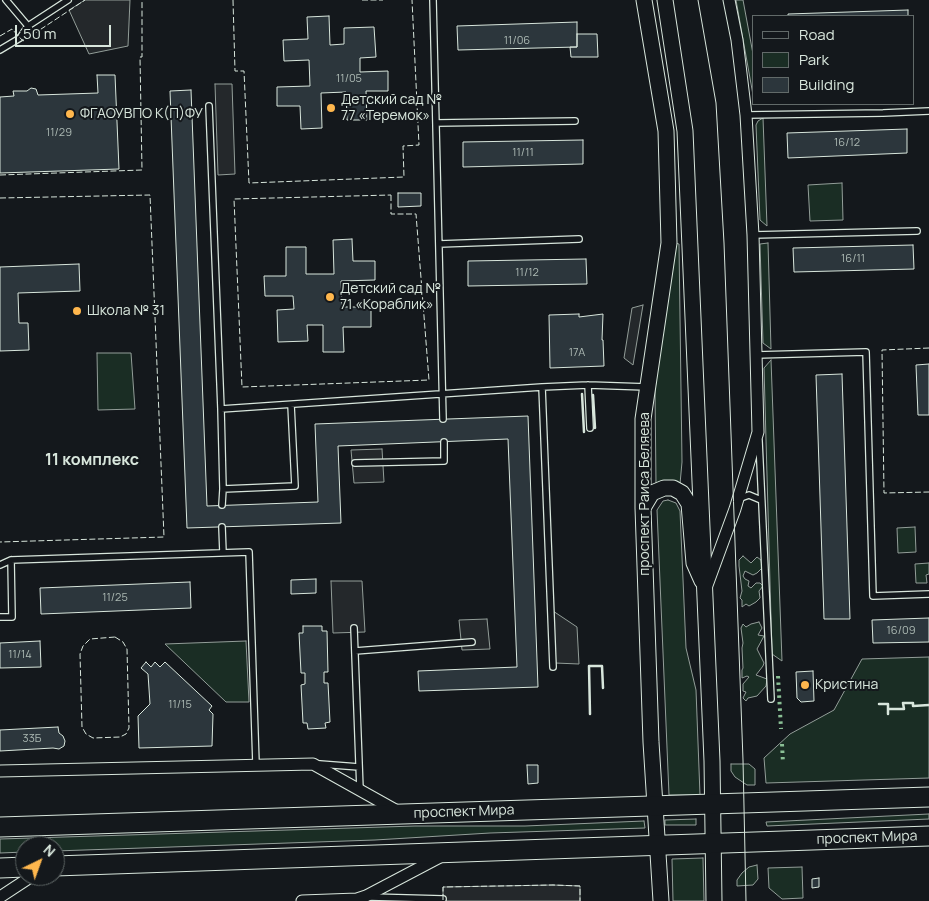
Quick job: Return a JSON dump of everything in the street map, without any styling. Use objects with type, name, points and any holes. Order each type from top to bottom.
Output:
[{"type":"main road","name":"проспект Мира","points":[[0,827],[929,797]]},
{"type":"main road","name":"проспект Мира","points":[[65,866],[929,836]]},
{"type":"main road","points":[[0,868],[15,867]]},
{"type":"street","name":"проспект Раиса Беляева","points":[[644,0],[666,131],[669,243],[643,419],[643,508],[651,742],[661,901]]},
{"type":"street","points":[[665,0],[685,131],[706,589],[714,901]]},
{"type":"street","points":[[706,589],[738,499],[758,432],[746,115],[737,40],[729,0]]},
{"type":"street","points":[[643,508],[652,494],[664,488],[673,488],[682,493],[688,504],[694,563],[706,589]]},
{"type":"street","points":[[0,771],[312,764],[403,814]]},
{"type":"street","points":[[302,901],[360,899],[448,853]]},
{"type":"street","points":[[0,897],[17,886]]},
{"type":"lane","points":[[6,0],[28,26]]},
{"type":"lane","points":[[0,50],[20,38],[28,26],[68,0]]},
{"type":"lane","points":[[433,0],[443,419]]},
{"type":"lane","points":[[209,106],[221,408],[222,505]]},
{"type":"lane","points":[[746,115],[929,111]]},
{"type":"lane","points":[[436,123],[575,120]]},
{"type":"lane","points":[[752,235],[917,231]]},
{"type":"lane","points":[[439,244],[579,239]]},
{"type":"lane","points":[[756,355],[866,352],[873,596],[929,594]]},
{"type":"lane","points":[[221,408],[291,405],[443,392],[542,387],[588,385],[647,387]]},
{"type":"lane","points":[[588,385],[590,428]]},
{"type":"lane","points":[[542,387],[553,667]]},
{"type":"lane","points":[[223,489],[295,486],[291,405]]},
{"type":"lane","points":[[758,432],[771,699]]},
{"type":"lane","points":[[355,463],[444,461],[444,442]]},
{"type":"lane","points":[[738,499],[749,495],[761,500]]},
{"type":"lane","points":[[222,527],[223,553]]},
{"type":"lane","points":[[0,565],[11,560],[249,552],[256,764]]},
{"type":"lane","points":[[0,617],[12,617],[11,560]]},
{"type":"lane","points":[[354,628],[360,790]]},
{"type":"lane","points":[[355,651],[472,642]]},
{"type":"lane","points":[[312,764],[359,766]]},
{"type":"lane","points":[[360,899],[443,898]]},
{"type":"green space","points":[[736,0],[743,0],[752,49],[752,89]]},
{"type":"green space","points":[[763,118],[767,226],[760,220],[756,125]]},
{"type":"green space","points":[[842,183],[843,220],[810,221],[808,185]]},
{"type":"green space","points":[[675,243],[679,244],[682,462],[680,484],[656,485],[655,389]]},
{"type":"green space","points":[[768,243],[771,349],[763,343],[760,244]]},
{"type":"green space","points":[[97,353],[131,353],[135,409],[98,410]]},
{"type":"green space","points":[[771,360],[782,661],[772,654],[764,368]]},
{"type":"green space","points":[[668,500],[676,503],[680,511],[686,648],[696,690],[700,795],[669,795],[657,510],[663,501]]},
{"type":"green space","points":[[915,527],[916,552],[898,553],[897,528]]},
{"type":"green space","points":[[743,556],[751,563],[757,557],[761,560],[762,568],[757,573],[753,575],[745,571],[743,576],[749,581],[748,586],[751,588],[756,583],[760,583],[763,586],[759,591],[760,598],[756,602],[742,607],[739,560]]},
{"type":"green space","points":[[929,563],[929,574],[926,575],[927,583],[916,583],[915,564]]},
{"type":"green space","points":[[759,622],[762,628],[758,635],[764,636],[757,649],[764,663],[756,675],[767,679],[766,686],[757,696],[748,698],[746,701],[743,698],[746,692],[743,691],[743,684],[749,677],[742,678],[743,643],[741,628],[743,624],[746,627]]},
{"type":"green space","points":[[246,641],[249,702],[226,702],[165,644]]},
{"type":"green space","points":[[929,657],[929,778],[766,783],[764,758],[790,734],[834,710],[862,659]]},
{"type":"green space","points":[[731,764],[749,764],[755,769],[755,785],[747,785],[735,777],[731,771]]},
{"type":"green space","points":[[929,814],[929,819],[767,826],[766,822]]},
{"type":"green space","points":[[696,819],[696,825],[665,825],[665,820]]},
{"type":"green space","points":[[644,821],[645,828],[65,851],[65,837],[415,826],[525,826]]},
{"type":"green space","points":[[0,839],[15,839],[15,852],[0,853]]},
{"type":"green space","points":[[703,858],[704,901],[673,901],[672,859]]},
{"type":"green space","points":[[757,865],[758,879],[753,885],[737,886],[737,880],[742,873],[749,867]]},
{"type":"green space","points":[[802,867],[803,898],[782,899],[769,888],[768,868]]},
{"type":"shaded area","points":[[85,0],[130,0],[128,46],[89,54],[69,10]]},
{"type":"shaded area","points":[[215,84],[232,84],[235,174],[218,175]]},
{"type":"shaded area","points":[[643,305],[633,365],[624,358],[632,308]]},
{"type":"shaded area","points":[[382,449],[384,482],[354,483],[351,450]]},
{"type":"shaded area","points":[[331,581],[362,581],[365,632],[333,633]]},
{"type":"shaded area","points":[[553,611],[577,627],[579,664],[555,663]]},
{"type":"shaded area","points":[[487,619],[490,649],[462,650],[459,620]]},
{"type":"shaded area","points":[[580,886],[580,901],[443,901],[443,887]]},
{"type":"building","points":[[908,10],[908,15],[788,14]]},
{"type":"building","points":[[329,16],[330,45],[344,44],[344,28],[374,27],[376,57],[360,58],[360,72],[388,71],[388,91],[366,91],[367,120],[347,120],[346,92],[321,93],[322,128],[301,129],[300,106],[277,106],[277,87],[310,86],[309,60],[284,61],[283,40],[308,39],[307,17]]},
{"type":"building","points":[[577,22],[577,47],[458,50],[457,26]]},
{"type":"building","points":[[577,34],[597,34],[598,57],[571,57],[570,47],[577,47]]},
{"type":"building","points":[[97,75],[115,75],[119,169],[0,173],[0,97],[14,96],[13,91],[27,91],[31,88],[36,89],[38,95],[98,93]]},
{"type":"building","points":[[191,90],[207,506],[318,502],[315,424],[528,416],[538,687],[419,691],[418,671],[517,667],[508,439],[338,446],[341,523],[187,528],[170,91]]},
{"type":"building","points":[[907,129],[907,153],[788,158],[787,133]]},
{"type":"building","points":[[583,140],[583,164],[463,167],[463,142]]},
{"type":"building","points":[[398,193],[421,193],[421,206],[398,207]]},
{"type":"building","points":[[352,239],[353,261],[375,261],[375,280],[341,281],[342,307],[371,307],[371,327],[343,327],[344,352],[323,352],[323,325],[307,325],[308,341],[278,342],[277,310],[294,309],[293,296],[265,296],[264,276],[286,276],[286,247],[306,247],[306,274],[334,274],[333,240]]},
{"type":"building","points":[[913,245],[914,269],[794,272],[793,248]]},
{"type":"building","points":[[586,259],[587,284],[468,286],[468,261]]},
{"type":"building","points":[[79,264],[80,291],[18,293],[19,323],[28,323],[29,350],[0,351],[0,267]]},
{"type":"building","points":[[579,314],[579,317],[603,314],[604,366],[550,368],[549,315]]},
{"type":"building","points":[[929,364],[929,415],[918,415],[916,365]]},
{"type":"building","points":[[842,374],[850,619],[824,619],[816,375]]},
{"type":"building","points":[[316,579],[316,593],[291,594],[291,580]]},
{"type":"building","points":[[190,582],[191,608],[41,614],[40,588]]},
{"type":"building","points":[[929,618],[929,642],[873,643],[872,620]]},
{"type":"building","points":[[303,626],[322,626],[322,631],[327,631],[328,672],[324,672],[324,683],[328,683],[330,722],[325,723],[326,728],[308,729],[307,723],[303,723],[301,685],[305,684],[305,673],[301,673],[299,633],[303,633]]},
{"type":"building","points":[[40,641],[41,667],[0,668],[0,643]]},
{"type":"building","points":[[146,662],[151,667],[155,662],[160,667],[165,662],[212,706],[209,710],[213,714],[212,746],[139,748],[138,716],[150,704],[148,674],[141,668]]},
{"type":"building","name":"Кристина","points":[[813,671],[814,701],[801,702],[797,698],[796,672]]},
{"type":"building","points":[[58,727],[59,733],[65,741],[64,746],[59,749],[0,751],[0,730]]},
{"type":"building","points":[[527,765],[538,765],[538,783],[528,784]]},
{"type":"building","points":[[819,878],[819,887],[812,888],[812,879]]},
{"type":"tram line","points":[[698,0],[716,103],[724,243],[743,760],[746,901]]},
{"type":"hedge","points":[[778,676],[781,729]]},
{"type":"hedge","points":[[782,744],[783,763]]},
{"type":"fence","points":[[0,36],[12,29],[23,41],[85,0]]},
{"type":"fence","points":[[0,175],[142,170],[140,57],[142,57],[142,0]]},
{"type":"fence","points":[[233,0],[235,71],[244,71],[249,183],[404,177],[403,146],[419,145],[412,0]]},
{"type":"fence","points":[[362,0],[383,0]]},
{"type":"fence","points":[[0,198],[150,195],[164,537],[0,542]]},
{"type":"fence","points":[[391,195],[391,214],[416,214],[429,380],[242,387],[234,199],[391,195]]},
{"type":"fence","points":[[929,348],[882,350],[884,493],[929,492]]},
{"type":"fence","points":[[115,637],[123,642],[127,649],[129,728],[126,734],[120,737],[93,738],[86,734],[82,727],[80,654],[83,646],[90,639],[115,637]]},
{"type":"fence","points":[[443,900],[443,887],[553,885],[580,886],[580,901]]},
{"type":"wall","points":[[582,394],[584,432]]},
{"type":"wall","points":[[593,395],[595,428]]},
{"type":"wall","points":[[590,714],[589,666],[602,666],[603,688]]},
{"type":"wall","points":[[888,709],[904,709],[903,703],[913,703],[913,706],[929,705]]},
{"type":"wall","points":[[879,704],[888,704],[888,714]]},
{"type":"place","name":"Детский сад № 77 «Теремок»","points":[[331,108]]},
{"type":"place","name":"ФГАОУВПО К(П)ФУ","points":[[70,114]]},
{"type":"place","name":"Детский сад № 71 «Кораблик»","points":[[330,297]]},
{"type":"place","name":"Школа № 31","points":[[77,311]]},
{"type":"place","name":"Кристина","points":[[805,685]]},
{"type":"district","name":"11 комплекс","points":[[92,461]]}]
